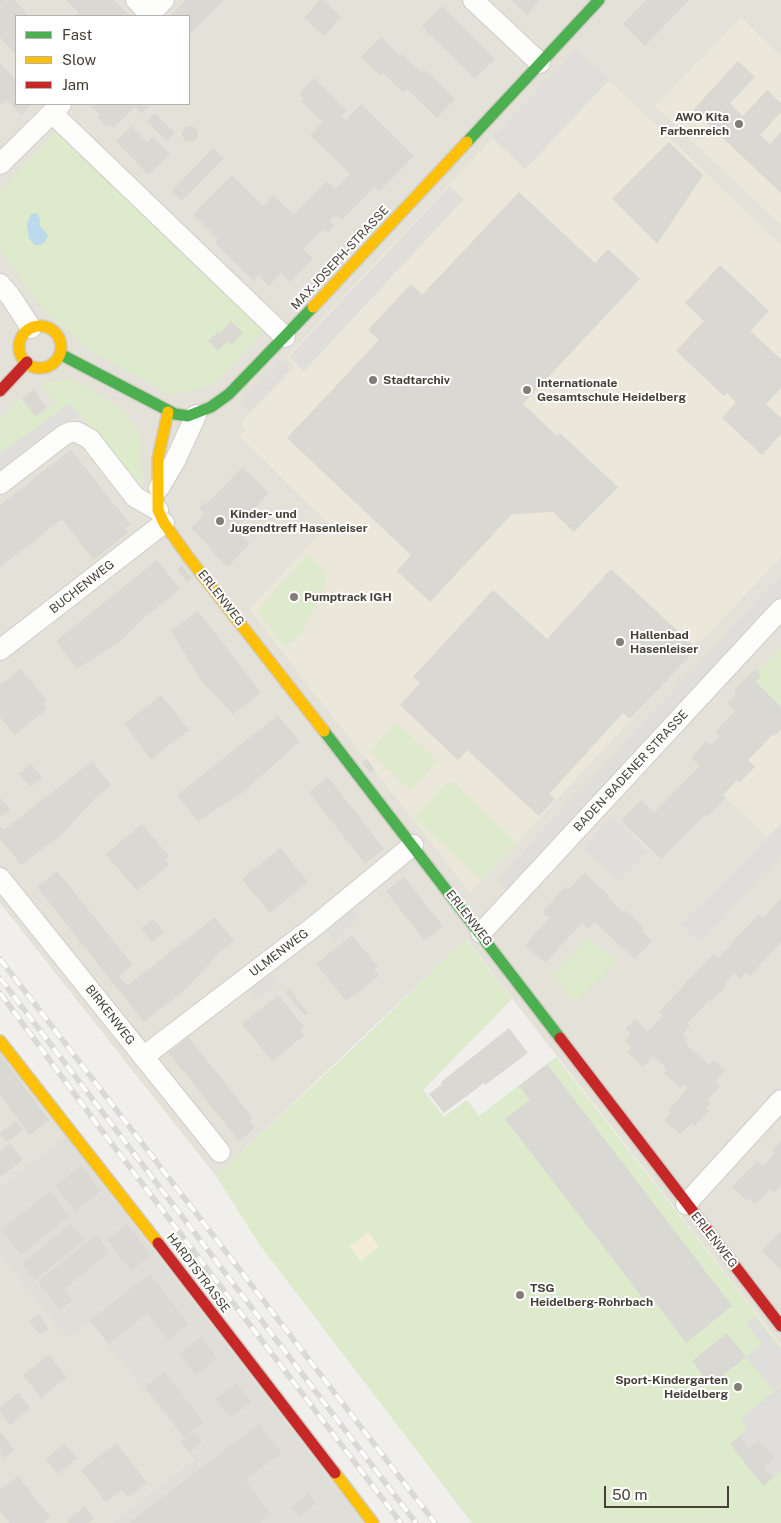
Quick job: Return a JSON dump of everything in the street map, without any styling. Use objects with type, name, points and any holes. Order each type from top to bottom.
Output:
[{"type":"street","points":[[136,0],[149,15],[164,0]]},
{"type":"street","points":[[473,0],[540,63]]},
{"type":"street","name":"MAX-JOSEPH-STRASSE","points":[[196,414],[211,407],[229,394],[285,337],[598,0]]},
{"type":"street","points":[[0,164],[56,108],[285,337]]},
{"type":"street","points":[[0,284],[11,297],[31,328]]},
{"type":"street","points":[[38,326],[52,329],[60,340],[60,354],[56,360],[46,367],[32,366],[27,362],[20,350],[20,344],[26,332],[31,328],[38,326]]},
{"type":"street","points":[[60,354],[168,412],[181,416],[196,414]]},
{"type":"street","points":[[0,391],[27,362]]},
{"type":"street","points":[[161,516],[158,458],[168,412]]},
{"type":"street","points":[[159,488],[175,461],[196,414]]},
{"type":"street","name":"ERLENWEG","points":[[0,484],[64,435],[71,432],[84,434],[90,439],[135,497],[161,516],[189,558],[481,933],[781,1326]]},
{"type":"street","name":"BUCHENWEG","points":[[0,650],[161,516]]},
{"type":"street","name":"BADEN-BADENER STRASSE","points":[[481,933],[781,609]]},
{"type":"street","name":"ULMENWEG","points":[[143,1057],[316,925],[413,846]]},
{"type":"street","name":"BIRKENWEG","points":[[0,878],[220,1152]]},
{"type":"street","name":"HARDTSTRASSE","points":[[0,1041],[156,1240],[372,1523]]},
{"type":"street","points":[[686,1204],[781,1100]]},
{"type":"shaded area","points":[[0,0],[781,0],[781,1345],[466,939],[216,1176],[0,903]]},
{"type":"shaded area","points":[[741,17],[781,56],[781,225],[655,106]]},
{"type":"shaded area","points":[[576,49],[609,80],[525,169],[493,138]]},
{"type":"shaded area","name":"Internationale Gesamtschule Heidelberg","points":[[609,80],[781,245],[781,557],[701,642],[698,640],[694,645],[697,649],[470,893],[249,609],[329,524],[239,436],[246,429],[240,424],[295,366],[286,357],[493,138],[525,169]]},
{"type":"shaded area","points":[[450,186],[464,199],[304,371],[289,357]]},
{"type":"shaded area","points":[[281,361],[290,369],[249,412],[240,404]]},
{"type":"shaded area","points":[[70,403],[79,414],[0,472],[0,454]]},
{"type":"shaded area","points":[[781,575],[781,609],[514,897],[497,880]]},
{"type":"shaded area","points":[[781,729],[781,823],[767,837],[723,795],[737,780],[740,782],[754,767],[748,760],[773,734],[775,736]]},
{"type":"shaded area","points":[[612,817],[647,851],[618,881],[583,848]]},
{"type":"shaded area","points":[[781,826],[781,855],[700,942],[681,925]]},
{"type":"shaded area","points":[[352,909],[359,919],[334,939],[325,929]]},
{"type":"shaded area","points":[[269,972],[278,983],[258,999],[249,988]]},
{"type":"shaded area","points":[[0,1043],[66,1136],[0,1187]]},
{"type":"shaded area","points":[[66,1136],[364,1523],[112,1523],[194,1461],[178,1442],[182,1437],[90,1322],[68,1340],[0,1255],[0,1187]]},
{"type":"shaded area","points":[[0,1255],[68,1340],[90,1322],[183,1437],[178,1442],[194,1462],[112,1523],[0,1523]]},
{"type":"shaded area","points":[[754,1316],[781,1350],[781,1383],[773,1390],[746,1357],[762,1344],[746,1323]]},
{"type":"shaded area","points":[[781,1385],[781,1472],[779,1471],[773,1478],[764,1467],[774,1458],[760,1440],[749,1448],[740,1436],[747,1428],[740,1420]]},
{"type":"green space","points":[[56,131],[264,330],[214,385],[171,395],[91,351],[40,306],[0,248],[0,191]]},
{"type":"green space","points":[[64,379],[78,383],[93,391],[120,408],[131,421],[140,437],[143,488],[139,488],[70,403],[0,454],[0,420],[19,398],[35,417],[56,403],[40,383]]},
{"type":"green space","name":"Pumptrack IGH","points":[[308,555],[326,573],[326,585],[302,633],[285,647],[257,610]]},
{"type":"green space","points":[[781,647],[781,707],[756,682],[761,676],[758,671]]},
{"type":"green space","points":[[397,723],[437,761],[410,790],[370,752]]},
{"type":"green space","points":[[450,780],[516,842],[481,880],[414,817]]},
{"type":"green space","points":[[589,938],[617,962],[575,1003],[553,975]]},
{"type":"green space","name":"TSG Heidelberg-Rohrbach","points":[[465,939],[512,999],[423,1090],[444,1117],[467,1100],[479,1116],[556,1057],[781,1346],[781,1523],[472,1523],[259,1244],[216,1176],[365,1037]]},
{"type":"sand","points":[[368,1232],[379,1247],[361,1261],[349,1247]]},
{"type":"water","points":[[37,213],[40,219],[40,226],[48,235],[45,242],[40,245],[35,245],[29,239],[27,224],[31,214]]},
{"type":"building","points":[[0,0],[7,0],[0,7]]},
{"type":"building","points":[[8,0],[14,0],[28,15],[15,15],[15,54],[0,37],[0,8]]},
{"type":"building","points":[[66,0],[114,0],[128,14],[77,15],[79,13]]},
{"type":"building","points":[[186,0],[224,0],[190,34],[190,15],[171,15]]},
{"type":"building","points":[[320,0],[323,0],[341,17],[324,36],[304,18]]},
{"type":"building","points":[[511,0],[540,0],[527,15]]},
{"type":"building","points":[[646,0],[689,0],[645,46],[623,24]]},
{"type":"building","points":[[442,6],[495,59],[475,79],[422,27]]},
{"type":"building","points":[[381,37],[400,56],[402,54],[422,73],[425,70],[455,99],[437,118],[407,89],[403,93],[383,73],[381,76],[361,57]]},
{"type":"building","name":"AWO Kita Farbenreich","points":[[738,61],[755,77],[730,103],[743,116],[767,90],[781,103],[781,112],[760,135],[770,144],[781,132],[781,193],[693,110]]},
{"type":"building","points":[[0,63],[15,79],[15,105],[31,105],[21,115],[7,100],[0,106]]},
{"type":"building","points":[[314,78],[347,110],[342,116],[346,120],[361,104],[414,156],[379,192],[374,187],[342,220],[336,214],[329,221],[334,226],[327,233],[323,229],[303,249],[313,259],[290,282],[281,273],[269,286],[259,275],[254,281],[215,243],[218,239],[193,214],[232,175],[263,206],[274,195],[293,215],[327,181],[336,189],[350,174],[310,135],[323,122],[301,101],[304,98],[299,94]]},
{"type":"building","points":[[90,105],[150,105],[141,114],[135,107],[113,128],[110,125],[107,127],[97,117],[99,114]]},
{"type":"building","points":[[155,113],[175,133],[167,141],[147,122]]},
{"type":"building","points":[[131,126],[147,142],[153,136],[170,154],[148,175],[116,141]]},
{"type":"building","points":[[187,126],[193,126],[198,131],[196,140],[187,142],[182,137],[182,131]]},
{"type":"building","points":[[669,142],[703,175],[657,244],[612,199]]},
{"type":"building","points":[[213,148],[224,158],[182,201],[172,191]]},
{"type":"building","name":"Internationale Gesamtschule Heidelberg","points":[[519,192],[595,263],[608,249],[640,279],[523,404],[557,436],[560,433],[618,487],[574,532],[553,512],[512,514],[430,602],[397,571],[411,555],[287,438],[379,340],[368,330],[411,284],[422,295]]},
{"type":"building","points":[[720,265],[769,311],[750,331],[781,359],[781,388],[766,404],[781,418],[781,434],[762,455],[722,418],[736,402],[727,393],[724,396],[676,351],[704,321],[685,303]]},
{"type":"building","points":[[231,321],[243,333],[231,345],[227,341],[218,351],[208,341],[218,332],[220,333]]},
{"type":"building","points":[[33,389],[47,407],[36,416],[22,399]]},
{"type":"building","points":[[71,450],[130,524],[125,528],[128,532],[94,560],[62,519],[0,567],[0,505]]},
{"type":"building","name":"Kinder- und Jugendtreff Hasenleiser","points":[[242,467],[269,493],[235,529],[250,543],[228,567],[191,528],[205,514],[199,509],[205,502],[207,504]]},
{"type":"building","points":[[157,560],[180,589],[145,617],[123,639],[77,669],[56,641]]},
{"type":"building","points":[[182,566],[192,578],[187,582],[177,570]]},
{"type":"building","points":[[611,569],[697,649],[630,719],[623,713],[549,794],[555,799],[539,816],[467,750],[458,760],[400,705],[420,683],[413,677],[493,590],[547,639]]},
{"type":"building","points":[[198,611],[261,693],[233,714],[203,683],[171,631]]},
{"type":"building","points":[[21,669],[47,701],[43,704],[47,709],[15,735],[0,717],[0,685]]},
{"type":"building","points":[[754,670],[758,671],[761,676],[756,682],[781,707],[781,729],[775,736],[773,734],[748,760],[755,767],[739,783],[737,780],[723,795],[726,798],[707,817],[705,815],[661,859],[621,820],[641,800],[654,813],[700,766],[691,758],[706,741],[711,745],[720,736],[716,731],[735,711],[728,704],[729,700],[734,698],[735,690]]},
{"type":"building","points":[[161,695],[189,730],[151,759],[124,724]]},
{"type":"building","points":[[278,715],[299,742],[242,793],[198,821],[177,795]]},
{"type":"building","points":[[367,759],[374,769],[370,773],[362,762]]},
{"type":"building","points":[[92,761],[111,785],[98,795],[63,833],[21,865],[0,838],[0,825],[4,830]]},
{"type":"building","points":[[31,764],[42,778],[31,787],[19,774]]},
{"type":"building","points":[[328,777],[384,849],[365,864],[309,792]]},
{"type":"building","points":[[0,797],[10,810],[0,818]]},
{"type":"building","points":[[142,824],[169,856],[165,860],[169,865],[137,891],[106,854]]},
{"type":"building","points":[[280,848],[308,882],[270,913],[242,879]]},
{"type":"building","points":[[57,871],[133,965],[119,976],[127,986],[215,917],[234,941],[221,951],[186,989],[144,1022],[37,887]]},
{"type":"building","points":[[584,873],[610,896],[608,898],[623,912],[625,910],[644,928],[641,931],[652,941],[635,959],[594,922],[588,929],[582,923],[545,963],[525,945],[549,918],[542,912],[566,886],[569,889]]},
{"type":"building","points":[[404,877],[443,926],[424,940],[386,891]]},
{"type":"building","points":[[781,899],[781,942],[750,976],[746,972],[740,979],[734,973],[724,984],[726,986],[711,1002],[709,1000],[687,1024],[690,1026],[683,1034],[688,1039],[685,1043],[709,1065],[714,1060],[725,1070],[715,1082],[720,1086],[707,1101],[710,1103],[706,1108],[709,1111],[695,1126],[692,1123],[680,1134],[664,1120],[671,1113],[668,1111],[688,1088],[683,1084],[680,1088],[664,1073],[667,1069],[653,1056],[643,1067],[627,1052],[632,1047],[625,1041],[631,1034],[625,1029],[635,1019],[648,1031],[663,1016],[659,1012],[713,954],[718,958],[759,914],[763,918]]},
{"type":"building","points":[[153,919],[164,932],[152,942],[141,928]]},
{"type":"building","points":[[352,935],[378,967],[374,970],[379,976],[346,1001],[316,964]]},
{"type":"building","points":[[289,989],[308,1013],[305,1016],[285,992]]},
{"type":"building","points":[[278,995],[304,1027],[300,1030],[305,1035],[272,1061],[242,1024]]},
{"type":"building","points":[[509,1028],[528,1053],[444,1113],[429,1094],[442,1084],[441,1082]]},
{"type":"building","points":[[188,1037],[253,1118],[249,1121],[255,1128],[239,1141],[169,1053]]},
{"type":"building","points":[[0,1054],[49,1120],[30,1135],[0,1095]]},
{"type":"building","points":[[547,1064],[732,1306],[686,1343],[655,1302],[649,1306],[505,1119],[530,1100],[519,1086]]},
{"type":"building","points":[[17,1120],[23,1130],[6,1142],[0,1133]]},
{"type":"building","points":[[781,1141],[781,1186],[774,1193],[770,1189],[755,1205],[748,1198],[746,1200],[732,1187],[757,1161],[763,1166],[775,1153],[772,1151]]},
{"type":"building","points":[[10,1143],[23,1160],[0,1177],[0,1151]]},
{"type":"building","points":[[81,1166],[101,1191],[75,1211],[55,1186]]},
{"type":"building","points":[[50,1191],[69,1216],[21,1255],[1,1230]]},
{"type":"building","points":[[71,1224],[84,1240],[35,1280],[22,1264]]},
{"type":"building","points":[[127,1224],[151,1255],[131,1271],[107,1240]]},
{"type":"building","points":[[781,1231],[781,1270],[762,1251]]},
{"type":"building","points":[[96,1235],[109,1252],[64,1289],[73,1300],[60,1310],[38,1282]]},
{"type":"building","points":[[150,1274],[188,1324],[168,1340],[147,1314],[109,1344],[90,1320]]},
{"type":"building","points":[[39,1314],[49,1329],[40,1335],[29,1321]]},
{"type":"building","points":[[727,1333],[746,1357],[711,1385],[692,1361]]},
{"type":"building","points":[[201,1337],[217,1358],[196,1375],[179,1354]]},
{"type":"building","points":[[49,1355],[67,1377],[41,1398],[23,1375]]},
{"type":"building","points":[[164,1371],[204,1422],[185,1437],[145,1387]]},
{"type":"building","points":[[236,1383],[251,1402],[230,1418],[215,1399]]},
{"type":"building","points":[[18,1393],[30,1408],[10,1425],[0,1412],[0,1407]]},
{"type":"building","points":[[259,1424],[282,1453],[245,1480],[271,1514],[259,1523],[129,1523]]},
{"type":"building","points":[[0,1432],[14,1450],[4,1458],[0,1453]]},
{"type":"building","points":[[194,1432],[202,1442],[190,1452],[181,1442]]},
{"type":"building","points":[[740,1436],[749,1448],[759,1440],[774,1458],[764,1467],[773,1478],[763,1486],[730,1444]]},
{"type":"building","points":[[116,1443],[147,1483],[128,1498],[122,1490],[106,1502],[81,1470]]},
{"type":"building","points":[[64,1444],[77,1458],[58,1474],[46,1459]]},
{"type":"building","points":[[18,1476],[50,1517],[43,1523],[10,1523],[0,1510],[0,1490]]},
{"type":"building","points":[[308,1493],[316,1503],[300,1517],[291,1507]]},
{"type":"building","points":[[85,1506],[94,1518],[87,1523],[69,1523],[67,1520]]},
{"type":"railway","points":[[0,959],[435,1523]]},
{"type":"railway","points":[[0,978],[416,1523]]},
{"type":"railway","points":[[0,993],[96,1123],[401,1523]]},
{"type":"traffic: fast","points":[[467,142],[599,0]]},
{"type":"traffic: fast","points":[[60,354],[175,414],[188,416],[211,407],[229,394],[313,307]]},
{"type":"traffic: fast","points":[[324,731],[560,1038]]},
{"type":"traffic: slow","points":[[313,307],[467,142]]},
{"type":"traffic: slow","points":[[40,326],[55,332],[61,347],[55,362],[40,368],[25,362],[19,347],[25,332],[40,326]]},
{"type":"traffic: slow","points":[[168,412],[158,458],[158,510],[164,523],[189,558],[324,731]]},
{"type":"traffic: slow","points":[[0,1041],[158,1243]]},
{"type":"traffic: slow","points":[[335,1473],[373,1523]]},
{"type":"traffic: jam","points":[[0,391],[27,362]]},
{"type":"traffic: jam","points":[[560,1038],[781,1326]]},
{"type":"traffic: jam","points":[[158,1243],[335,1473]]},
{"type":"place","name":"AWO Kita Farbenreich","points":[[739,124]]},
{"type":"place","name":"Stadtarchiv","points":[[373,380]]},
{"type":"place","name":"Internationale Gesamtschule Heidelberg","points":[[527,390]]},
{"type":"place","name":"Kinder- und Jugendtreff Hasenleiser","points":[[220,521]]},
{"type":"place","name":"Pumptrack IGH","points":[[294,597]]},
{"type":"place","name":"Hallenbad Hasenleiser","points":[[620,642]]},
{"type":"place","name":"TSG Heidelberg-Rohrbach","points":[[520,1295]]},
{"type":"place","name":"Sport-Kindergarten Heidelberg","points":[[738,1387]]}]
